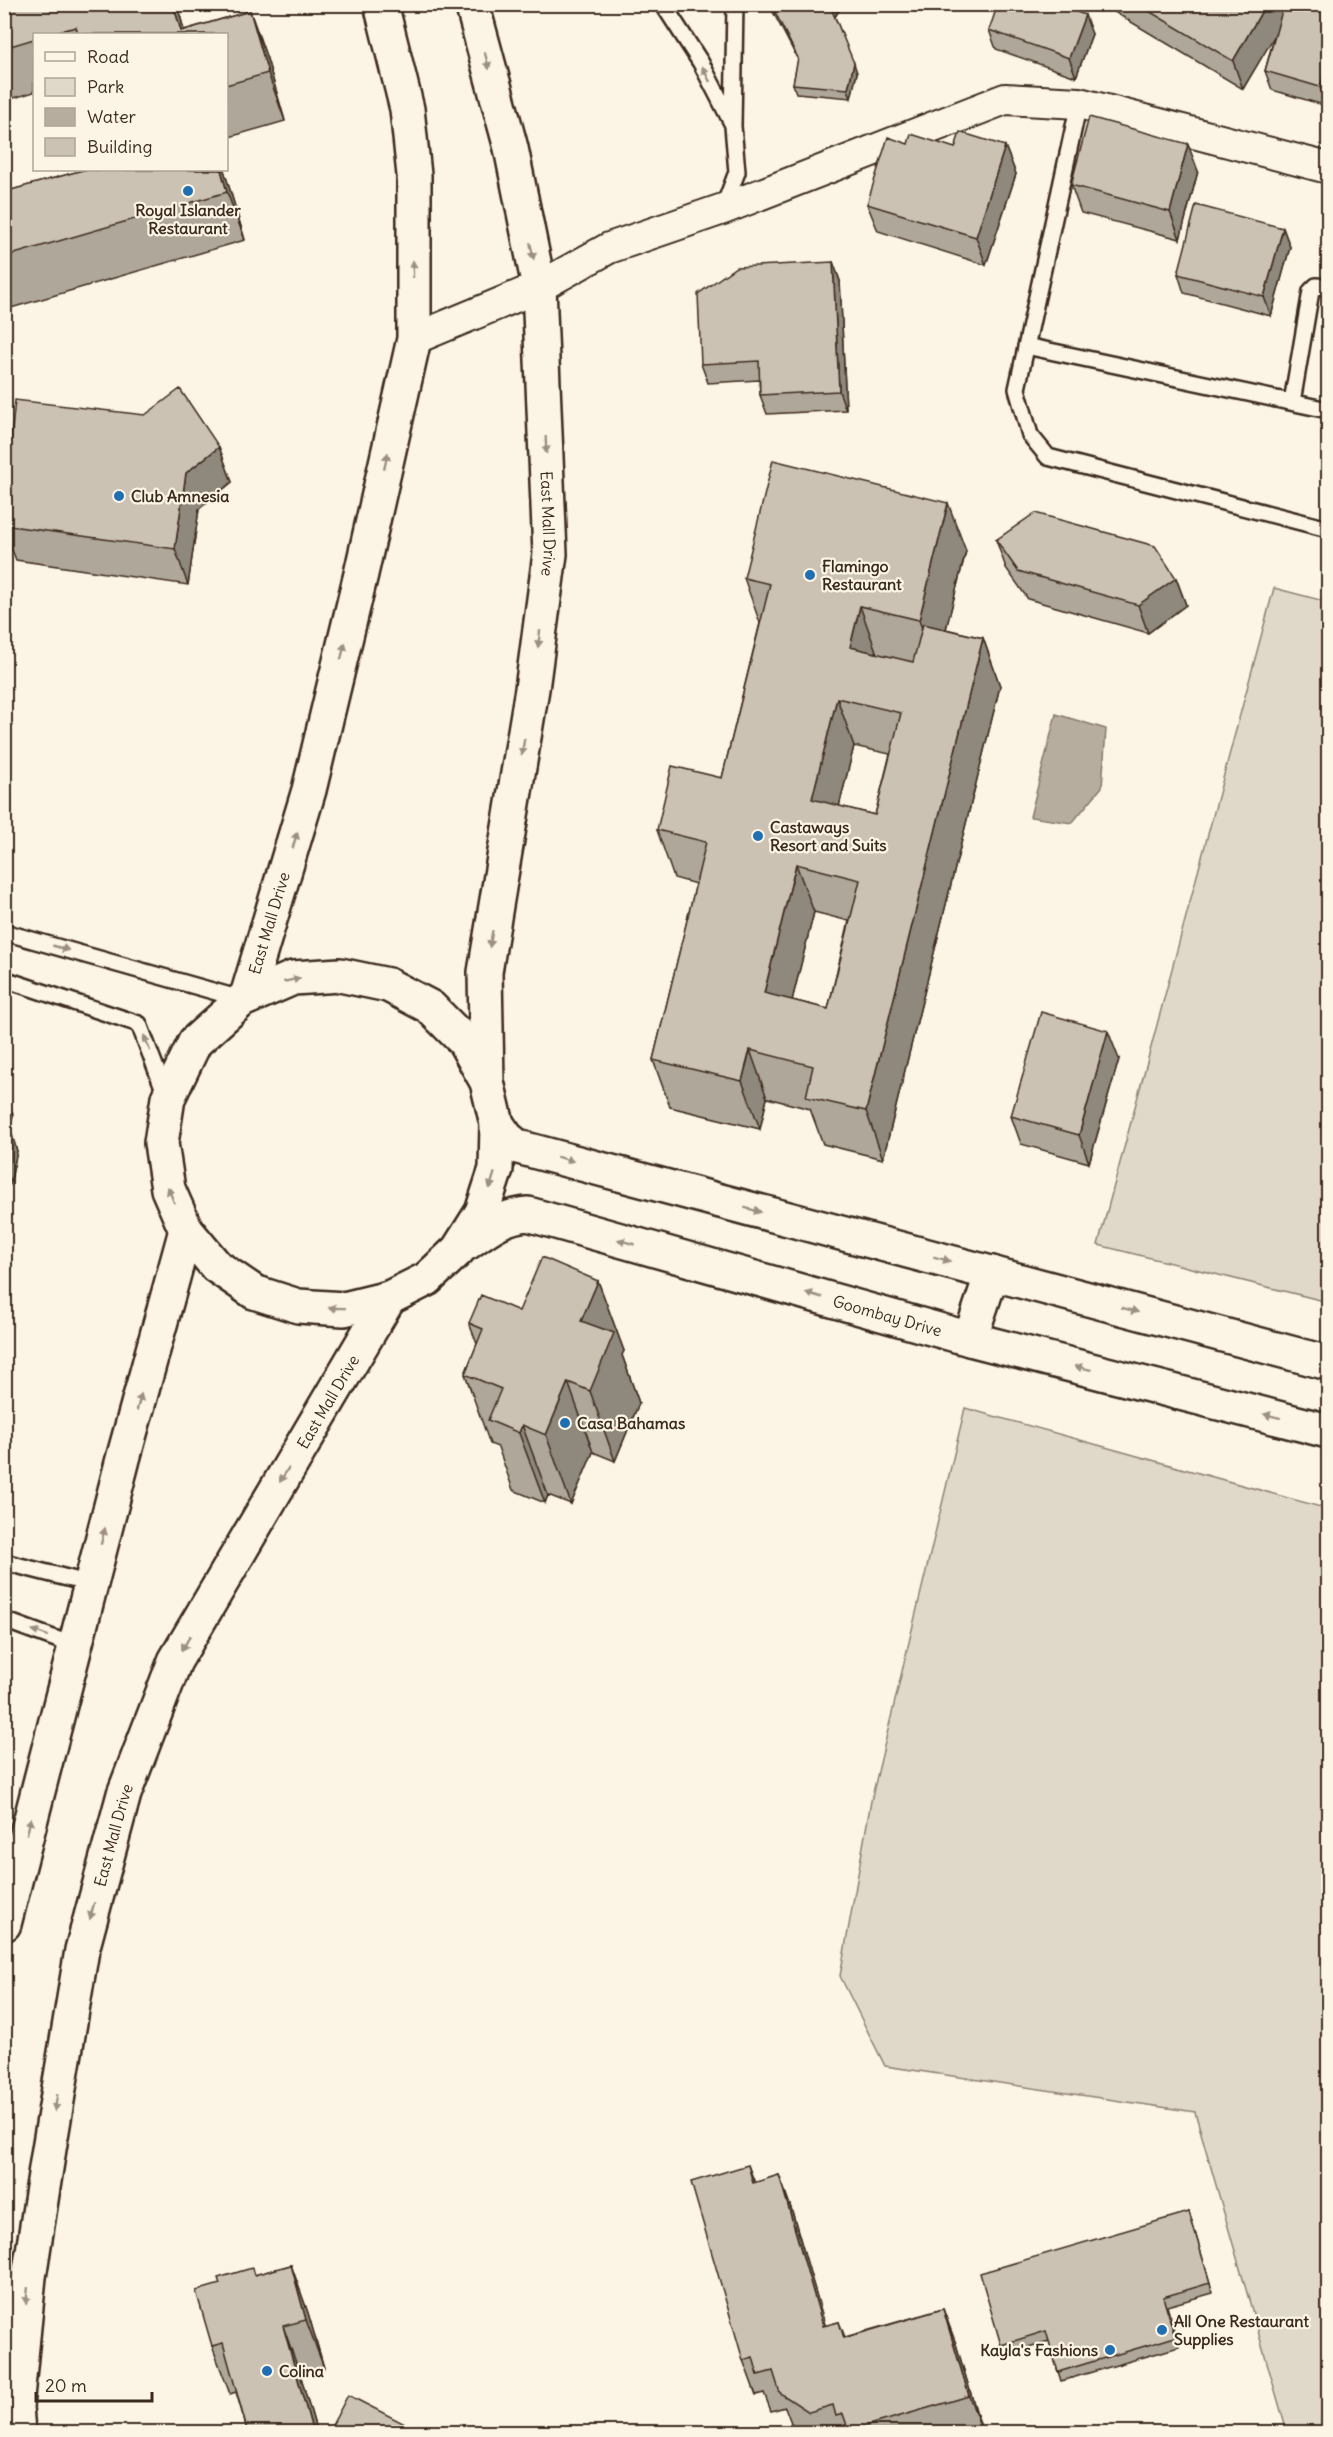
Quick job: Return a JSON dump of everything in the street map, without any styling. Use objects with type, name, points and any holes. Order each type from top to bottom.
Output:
[{"type":"main road","name":"East Mall Drive","points":[[244,998],[309,790],[414,339],[414,175],[406,109],[381,4]]},
{"type":"main road","name":"East Mall Drive","points":[[472,4],[511,148],[539,287],[550,554],[532,689],[485,972],[487,1082]]},
{"type":"main road","points":[[340,975],[388,985],[430,1007],[464,1041],[487,1082],[497,1124],[496,1169],[482,1212],[458,1250],[427,1279],[389,1298],[344,1309],[298,1306],[254,1292],[216,1266],[186,1230],[168,1189],[161,1143],[168,1098],[195,1042],[244,998],[293,978],[340,975]]},
{"type":"main road","points":[[497,1124],[507,1138],[518,1147],[1329,1363]]},
{"type":"main road","name":"Goombay Drive","points":[[458,1250],[498,1221],[512,1215],[528,1214],[970,1339],[1329,1431]]},
{"type":"main road","points":[[4,1924],[91,1584],[186,1230]]},
{"type":"main road","points":[[970,1339],[992,1273]]},
{"type":"main road","name":"East Mall Drive","points":[[18,2433],[16,2407],[29,2277],[82,1950],[124,1794],[175,1661],[389,1298]]},
{"type":"street","points":[[414,339],[539,287],[609,248],[723,209],[1005,99],[1080,103],[1329,168]]},
{"type":"lane","points":[[663,4],[700,63],[733,126]]},
{"type":"lane","points":[[723,209],[737,172],[733,126],[735,4]]},
{"type":"lane","points":[[1080,103],[1017,389],[1030,435],[1047,457],[1329,529]]},
{"type":"lane","points":[[1292,402],[1311,291],[1316,286],[1329,287]]},
{"type":"lane","points":[[1026,346],[1329,410]]},
{"type":"lane","points":[[4,932],[244,998]]},
{"type":"lane","points":[[4,978],[139,1024],[168,1098]]},
{"type":"lane","points":[[4,1562],[91,1584]]},
{"type":"lane","points":[[4,1620],[75,1646]]},
{"type":"green space","points":[[1274,588],[1328,602],[1328,1302],[1098,1245]]},
{"type":"green space","points":[[965,1408],[1328,1509],[1328,2432],[1287,2432],[1195,2112],[885,2066],[840,1976],[871,1801]]},
{"type":"water","points":[[1056,714],[1106,729],[1102,787],[1072,823],[1030,817]]},
{"type":"building","points":[[4,4],[173,4],[181,31],[250,11],[268,73],[228,84],[228,33],[78,33],[76,27],[54,33],[33,33],[33,39],[4,48]]},
{"type":"building","points":[[771,4],[833,4],[831,8],[854,63],[848,89],[793,84],[798,58]]},
{"type":"building","points":[[998,4],[1055,4],[1085,15],[1069,58],[989,30]]},
{"type":"building","points":[[1137,4],[1266,4],[1233,61]]},
{"type":"building","points":[[1284,4],[1325,4],[1329,6],[1329,58],[1320,87],[1265,71]]},
{"type":"building","points":[[1089,117],[1188,144],[1170,212],[1071,185]]},
{"type":"building","points":[[960,132],[1005,146],[976,237],[867,204],[888,137],[908,144],[911,134],[955,148]]},
{"type":"building","points":[[79,171],[221,171],[227,192],[4,257],[4,192]]},
{"type":"building","points":[[1196,205],[1283,228],[1264,297],[1178,274]]},
{"type":"building","points":[[833,262],[839,391],[760,395],[759,361],[701,364],[698,294],[736,267]]},
{"type":"building","name":"Club Amnesia","points":[[180,389],[219,447],[186,473],[175,549],[4,525],[15,400],[145,415]]},
{"type":"building","name":"Castaways Resort and Suits","points":[[773,460],[948,503],[919,620],[860,606],[850,647],[913,662],[923,624],[983,638],[866,1111],[806,1097],[813,1066],[750,1050],[742,1081],[653,1060],[706,842],[657,830],[672,766],[722,778],[770,584],[744,578]],"holes":[[[837,698],[901,713],[875,815],[812,799]],[[796,864],[860,880],[828,1009],[764,993]]]},
{"type":"building","points":[[1035,513],[1155,546],[1176,578],[1138,605],[1018,571],[996,540]]},
{"type":"building","points":[[1041,1012],[1108,1031],[1079,1135],[1011,1116]]},
{"type":"building","points":[[4,1131],[11,1132],[4,1159]]},
{"type":"building","points":[[542,1257],[598,1281],[581,1321],[614,1333],[590,1391],[568,1382],[546,1435],[522,1425],[519,1433],[488,1420],[501,1389],[465,1374],[483,1329],[469,1323],[481,1295],[519,1311]]},
{"type":"building","points":[[748,2165],[753,2183],[779,2175],[823,2326],[839,2322],[844,2338],[943,2309],[969,2396],[849,2431],[843,2414],[836,2416],[833,2405],[809,2412],[780,2393],[773,2371],[758,2375],[753,2357],[743,2360],[691,2182]]},
{"type":"building","points":[[1189,2212],[1210,2283],[1163,2297],[1175,2337],[1058,2372],[1046,2331],[1001,2345],[980,2273]]},
{"type":"building","points":[[291,2265],[306,2320],[283,2326],[313,2433],[248,2433],[223,2343],[212,2346],[196,2291],[220,2284],[218,2278],[252,2268],[254,2275]]},
{"type":"building","points":[[348,2395],[405,2424],[401,2433],[328,2433]]},
{"type":"place","name":"Royal Islander Restaurant","points":[[188,191]]},
{"type":"place","name":"Club Amnesia","points":[[119,496]]},
{"type":"place","name":"Flamingo Restaurant","points":[[810,575]]},
{"type":"place","name":"Castaways Resort and Suits","points":[[758,836]]},
{"type":"place","name":"Casa Bahamas","points":[[565,1423]]},
{"type":"place","name":"All One Restaurant Supplies","points":[[1162,2330]]},
{"type":"place","name":"Kayla's Fashions","points":[[1110,2350]]},
{"type":"place","name":"Colina","points":[[267,2371]]}]
